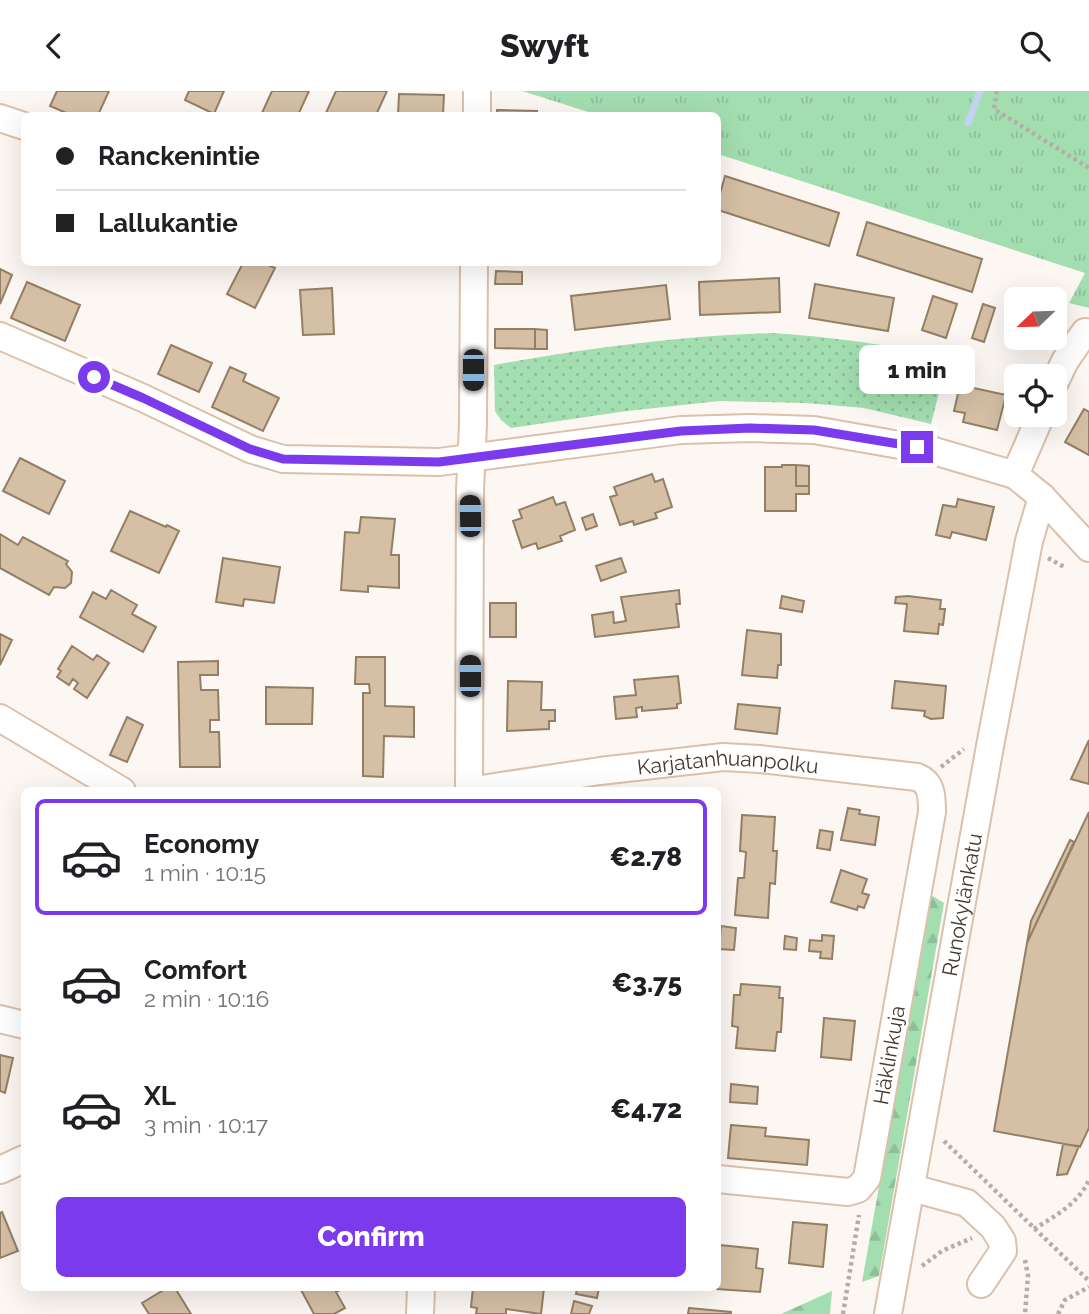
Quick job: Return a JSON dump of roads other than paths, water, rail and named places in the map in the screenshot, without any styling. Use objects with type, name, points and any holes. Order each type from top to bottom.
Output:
[{"type":"street","points":[[477,91],[477,112]]},
{"type":"street","points":[[0,118],[21,125]]},
{"type":"street","points":[[469,787],[474,266]]},
{"type":"street","points":[[1064,364],[1087,334]]},
{"type":"street","points":[[0,337],[143,398],[250,449],[283,459],[439,462],[681,431],[750,428],[814,430],[889,442],[934,451],[1015,475],[1042,497],[1089,548]]},
{"type":"street","points":[[1015,475],[1036,427]]},
{"type":"street","name":"Runokylänkatu","points":[[888,1314],[1029,541],[1042,497]]},
{"type":"street","points":[[0,718],[115,787]]},
{"type":"street","name":"Karjatanhuanpolku","points":[[495,787],[600,771],[723,757],[917,776],[925,780]]},
{"type":"street","name":"Häklinkuja","points":[[721,1179],[848,1192],[863,1184],[869,1167],[932,812],[931,792],[925,780]]},
{"type":"street","points":[[0,1019],[21,1024]]},
{"type":"street","points":[[0,1170],[21,1160]]},
{"type":"street","points":[[912,1188],[967,1203],[993,1227],[1002,1241],[1003,1251],[981,1284]]},
{"type":"waterway","points":[[968,123],[980,91]]}]
